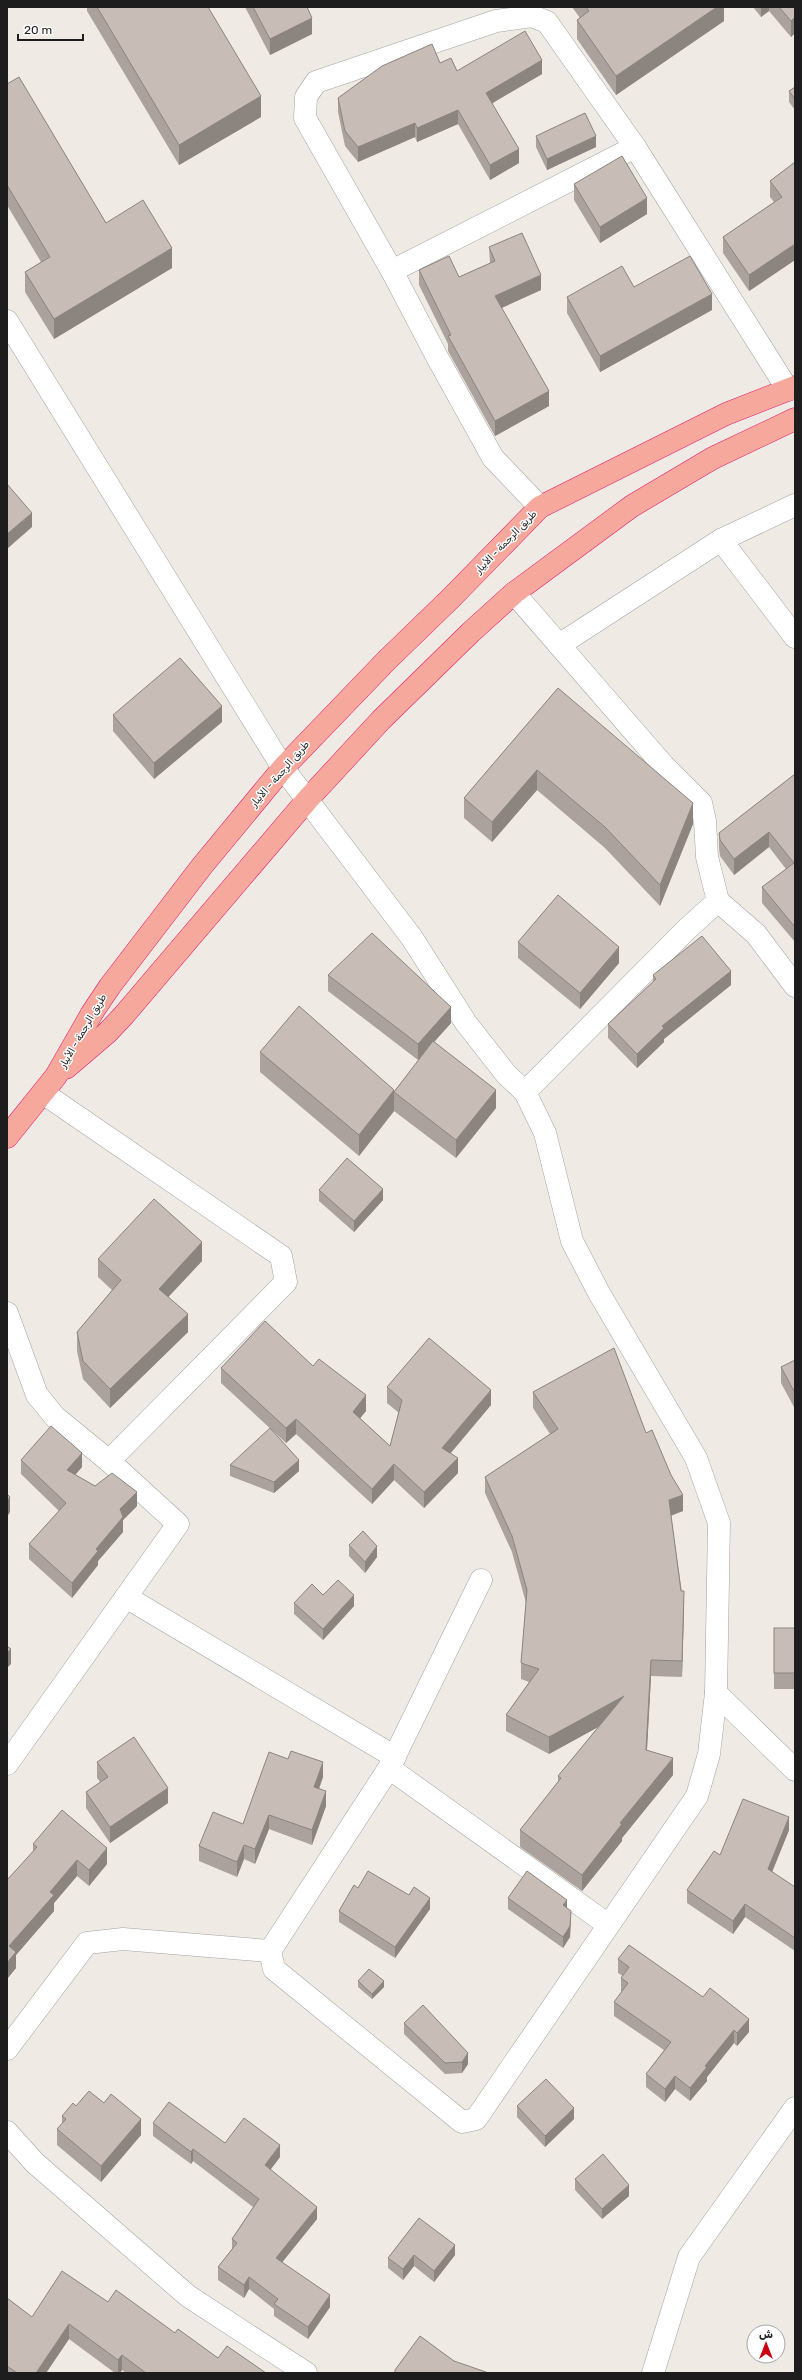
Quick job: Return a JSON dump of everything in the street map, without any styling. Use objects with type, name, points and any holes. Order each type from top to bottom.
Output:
[{"type":"highway","name":"طريق الرجمة - الأبيار","points":[[56,1076],[92,1013],[110,986],[202,866],[283,768],[387,660],[451,598],[540,507],[726,414],[791,388]]},
{"type":"highway","name":"طريق الرجمة - الأبيار","points":[[56,1076],[107,1033],[124,1015],[308,799],[381,720],[470,632],[514,593],[632,506],[713,458],[795,419]]},
{"type":"highway","points":[[7,1137],[56,1076]]},
{"type":"street","points":[[540,507],[493,458],[437,358],[392,271],[305,118],[306,97],[316,82],[496,21],[532,16],[547,22],[635,147],[791,388]]},
{"type":"street","points":[[392,271],[635,147]]},
{"type":"street","points":[[7,321],[283,768],[412,938],[466,1023],[506,1074],[525,1092],[545,1133],[572,1240],[598,1293],[696,1458],[719,1522],[716,1692],[709,1754],[696,1796],[607,1924],[476,2119],[462,2122],[274,1970],[270,1952],[392,1762],[481,1580]]},
{"type":"street","points":[[559,645],[721,540],[795,505]]},
{"type":"street","points":[[721,540],[795,637]]},
{"type":"street","points":[[514,593],[664,766],[700,803],[705,821],[707,857],[718,901],[756,934],[795,986]]},
{"type":"street","points":[[525,1092],[683,933],[718,901]]},
{"type":"street","points":[[43,1093],[281,1256],[286,1282],[109,1461]]},
{"type":"street","points":[[7,1313],[37,1395],[56,1417],[109,1461],[178,1524],[7,1764]]},
{"type":"street","points":[[126,1597],[392,1762],[607,1924]]},
{"type":"street","points":[[716,1692],[795,1770]]},
{"type":"street","points":[[7,2049],[87,1943],[123,1938],[270,1952]]},
{"type":"street","points":[[653,2373],[689,2256],[795,2108]]},
{"type":"street","points":[[7,2132],[35,2162],[188,2296],[306,2373]]},
{"type":"building","points":[[97,7],[208,7],[261,96],[179,145]]},
{"type":"building","points":[[253,7],[307,7],[312,18],[270,39]]},
{"type":"building","points":[[586,7],[717,7],[616,76],[577,20],[589,11]]},
{"type":"building","points":[[779,7],[795,7],[795,17],[791,21]]},
{"type":"building","points":[[525,31],[542,60],[486,93],[519,149],[490,165],[458,110],[417,128],[415,123],[358,147],[345,131],[338,98],[382,66],[432,44],[440,63],[451,58],[457,71]]},
{"type":"building","points":[[19,77],[106,223],[143,200],[172,248],[54,319],[25,272],[50,257],[7,185],[7,84]]},
{"type":"building","points":[[795,87],[795,99],[789,91]]},
{"type":"building","points":[[585,113],[596,136],[547,159],[536,136]]},
{"type":"building","points":[[622,156],[647,198],[600,227],[574,184]]},
{"type":"building","points":[[795,162],[795,244],[749,275],[723,237],[782,197],[770,181]]},
{"type":"building","points":[[522,233],[541,275],[495,296],[549,391],[495,421],[448,336],[451,335],[419,270],[449,256],[459,277],[495,261],[489,247]]},
{"type":"building","points":[[690,256],[712,294],[600,356],[567,297],[622,266],[634,287]]},
{"type":"building","points":[[7,484],[32,513],[7,534]]},
{"type":"building","points":[[180,658],[222,706],[154,763],[113,715]]},
{"type":"building","points":[[558,688],[693,803],[660,885],[605,827],[537,770],[492,822],[464,798]]},
{"type":"building","points":[[795,774],[795,927],[762,887],[794,863],[769,832],[734,859],[720,840],[719,833]]},
{"type":"building","points":[[558,895],[619,947],[580,993],[518,942]]},
{"type":"building","points":[[372,933],[451,1007],[418,1044],[328,975]]},
{"type":"building","points":[[702,936],[731,971],[662,1026],[664,1028],[637,1054],[608,1024],[656,979],[653,975]]},
{"type":"building","points":[[299,1006],[394,1090],[359,1135],[260,1052]]},
{"type":"building","points":[[433,1041],[496,1090],[456,1140],[394,1092]]},
{"type":"building","points":[[347,1158],[383,1189],[354,1221],[319,1190]]},
{"type":"building","points":[[154,1199],[202,1242],[159,1289],[188,1314],[110,1389],[83,1361],[77,1332],[121,1280],[98,1259]]},
{"type":"building","points":[[265,1321],[313,1366],[319,1359],[366,1395],[353,1412],[390,1446],[402,1400],[387,1387],[429,1338],[491,1390],[442,1448],[458,1458],[424,1492],[394,1464],[372,1489],[296,1419],[286,1428],[221,1368]]},
{"type":"building","points":[[614,1348],[646,1433],[652,1430],[671,1475],[683,1495],[669,1500],[681,1591],[684,1591],[682,1661],[651,1660],[646,1750],[673,1758],[620,1823],[622,1824],[582,1875],[520,1830],[561,1778],[558,1776],[624,1696],[549,1737],[506,1715],[539,1669],[521,1663],[527,1590],[512,1536],[485,1477],[558,1429],[533,1392]]},
{"type":"building","points":[[795,1360],[795,1393],[781,1367]]},
{"type":"building","points":[[51,1426],[82,1453],[67,1470],[95,1486],[112,1473],[137,1492],[120,1509],[123,1517],[96,1549],[98,1551],[72,1583],[29,1544],[66,1503],[21,1460]]},
{"type":"building","points":[[270,1428],[299,1460],[274,1482],[230,1465]]},
{"type":"building","points":[[7,1494],[10,1497],[7,1501]]},
{"type":"building","points":[[363,1531],[377,1546],[365,1562],[349,1545]]},
{"type":"building","points":[[338,1580],[354,1595],[323,1629],[294,1603],[312,1584],[323,1595]]},
{"type":"building","points":[[774,1628],[795,1628],[795,1673],[774,1673]]},
{"type":"building","points":[[7,1646],[11,1649],[7,1653]]},
{"type":"building","points":[[134,1737],[168,1788],[110,1827],[86,1792],[108,1777],[97,1762]]},
{"type":"building","points":[[291,1751],[323,1762],[314,1787],[326,1791],[312,1830],[269,1815],[255,1849],[244,1845],[237,1862],[199,1846],[213,1812],[243,1824],[269,1752],[288,1759]]},
{"type":"building","points":[[743,1799],[789,1817],[768,1869],[795,1887],[795,1938],[745,1904],[733,1921],[687,1890],[714,1851],[720,1855]]},
{"type":"building","points":[[62,1810],[107,1848],[89,1870],[77,1860],[50,1892],[54,1895],[9,1946],[16,1952],[7,1963],[7,1880],[37,1847],[33,1844]]},
{"type":"building","points":[[368,1871],[409,1895],[414,1887],[430,1898],[395,1947],[339,1911],[354,1885],[358,1888]]},
{"type":"building","points":[[527,1871],[567,1900],[563,1905],[571,1911],[570,1926],[563,1937],[508,1898]]},
{"type":"building","points":[[629,1945],[703,1997],[710,1988],[749,2019],[737,2033],[734,2030],[705,2066],[707,2067],[690,2088],[675,2076],[665,2089],[646,2074],[671,2042],[614,2002],[628,1983],[621,1978],[629,1967],[618,1959]]},
{"type":"building","points":[[369,1969],[384,1981],[372,1994],[358,1981]]},
{"type":"building","points":[[423,2005],[468,2053],[462,2062],[445,2063],[404,2023]]},
{"type":"building","points":[[546,2079],[574,2108],[545,2136],[517,2106]]},
{"type":"building","points":[[89,2091],[104,2103],[111,2094],[141,2119],[101,2166],[57,2129],[66,2119],[62,2116],[73,2103],[76,2106]]},
{"type":"building","points":[[169,2102],[225,2143],[244,2118],[280,2145],[265,2165],[317,2207],[276,2258],[330,2295],[308,2327],[274,2304],[278,2299],[249,2277],[244,2285],[218,2267],[237,2243],[232,2239],[259,2199],[193,2149],[191,2152],[153,2123]]},
{"type":"building","points":[[603,2154],[629,2185],[602,2209],[575,2179]]},
{"type":"building","points":[[419,2218],[455,2245],[434,2271],[414,2255],[403,2269],[388,2258]]},
{"type":"building","points":[[62,2271],[108,2302],[116,2290],[175,2333],[178,2329],[218,2358],[227,2346],[266,2373],[146,2373],[122,2355],[118,2360],[69,2324],[36,2373],[17,2373],[7,2366],[7,2298],[32,2317]]},
{"type":"building","points":[[420,2336],[454,2361],[486,2373],[395,2373],[395,2370]]}]
